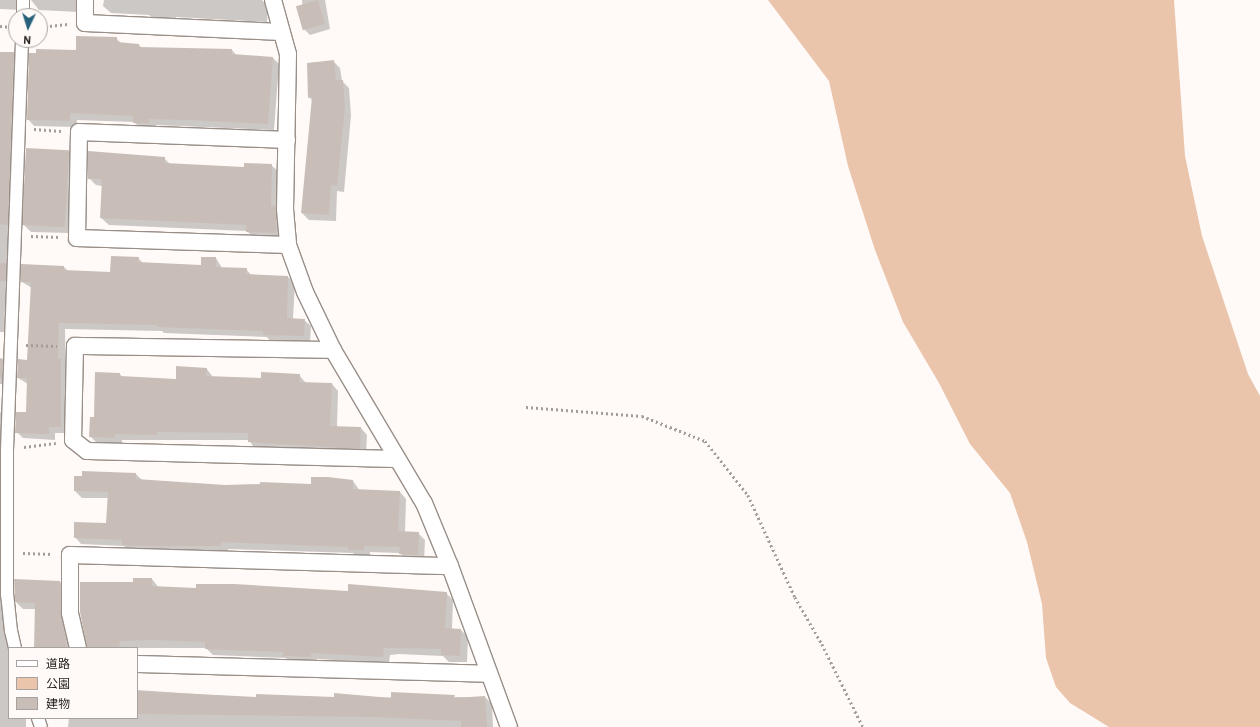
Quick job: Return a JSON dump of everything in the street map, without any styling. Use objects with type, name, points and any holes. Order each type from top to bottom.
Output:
[{"type":"street","points":[[85,0],[85,23],[280,32]]},
{"type":"street","points":[[273,0],[280,32],[288,54],[285,209],[288,245],[305,292],[333,350],[396,459],[424,504],[450,566],[488,674],[509,727]]},
{"type":"street","points":[[15,647],[10,631],[7,595],[7,450],[22,48]]},
{"type":"street","points":[[287,140],[79,132],[77,238],[288,245]]},
{"type":"street","points":[[333,350],[75,346],[73,440],[87,451],[396,459]]},
{"type":"street","points":[[78,647],[70,613],[70,555],[450,566]]},
{"type":"street","points":[[138,664],[488,674]]},
{"type":"path","points":[[48,25],[85,23]]},
{"type":"path","points":[[19,128],[79,132]]},
{"type":"path","points":[[14,236],[77,238]]},
{"type":"path","points":[[12,345],[75,346]]},
{"type":"path","points":[[526,407],[642,416],[705,442],[748,495],[795,597],[822,644],[863,727]]},
{"type":"path","points":[[7,450],[73,440]]},
{"type":"path","points":[[7,552],[70,555]]},
{"type":"green space","points":[[768,0],[1174,0],[1185,156],[1202,236],[1248,374],[1260,396],[1260,727],[1109,727],[1070,703],[1056,687],[1046,658],[1042,604],[1027,542],[1010,493],[970,444],[939,383],[903,322],[875,250],[848,166],[829,81]]},
{"type":"building","points":[[318,0],[325,24],[303,30],[296,6]]},
{"type":"building","points":[[76,36],[117,37],[117,42],[139,44],[139,47],[232,49],[232,54],[273,57],[268,124],[149,119],[149,123],[133,123],[133,116],[70,113],[70,121],[27,120],[29,53],[36,53],[36,49],[76,50]]},
{"type":"building","points":[[0,52],[14,52],[8,225],[0,224]]},
{"type":"building","points":[[334,60],[336,80],[343,80],[345,108],[337,186],[331,185],[329,215],[301,213],[312,97],[308,98],[307,63]]},
{"type":"building","points":[[26,148],[69,150],[65,227],[22,225]]},
{"type":"building","points":[[88,151],[165,157],[165,163],[244,167],[244,163],[272,164],[271,206],[276,206],[276,233],[246,232],[246,225],[100,218],[102,179],[88,179]]},
{"type":"building","points":[[111,256],[139,257],[138,262],[201,265],[201,257],[216,257],[216,267],[247,268],[246,274],[288,276],[287,318],[305,319],[304,336],[263,335],[263,331],[157,327],[157,325],[59,323],[58,359],[61,359],[61,427],[49,427],[49,434],[15,433],[16,412],[26,412],[27,378],[17,378],[18,359],[27,360],[31,282],[21,282],[21,264],[64,266],[64,270],[110,272]]},
{"type":"building","points":[[0,263],[6,263],[6,281],[0,281]]},
{"type":"building","points":[[0,358],[3,359],[2,378],[0,378]]},
{"type":"building","points":[[176,366],[207,368],[206,376],[261,378],[261,372],[300,374],[300,382],[332,383],[330,426],[361,427],[360,449],[248,442],[248,433],[157,432],[157,435],[115,434],[115,438],[89,437],[90,417],[94,417],[95,372],[120,373],[120,376],[176,379]]},
{"type":"building","points":[[82,471],[136,473],[136,479],[225,485],[260,484],[260,482],[311,484],[311,477],[328,477],[353,480],[353,489],[400,491],[398,531],[419,532],[418,555],[399,554],[400,547],[364,546],[364,550],[348,550],[348,547],[221,542],[221,546],[141,546],[122,545],[122,540],[74,538],[74,522],[106,523],[108,492],[74,491],[74,476],[82,476]]},
{"type":"building","points":[[133,578],[152,578],[152,586],[196,588],[196,584],[234,584],[348,591],[348,584],[447,592],[445,628],[461,629],[460,656],[441,655],[441,649],[384,648],[383,657],[311,653],[311,657],[283,656],[283,652],[205,649],[205,642],[153,640],[120,641],[119,647],[87,647],[80,612],[80,582],[133,582]]},
{"type":"building","points":[[14,579],[60,581],[61,613],[67,647],[34,647],[35,603],[15,602]]},
{"type":"building","points":[[138,691],[256,697],[256,694],[334,697],[334,693],[391,698],[391,692],[455,695],[454,698],[485,696],[487,727],[461,727],[461,721],[372,717],[138,714]]}]
